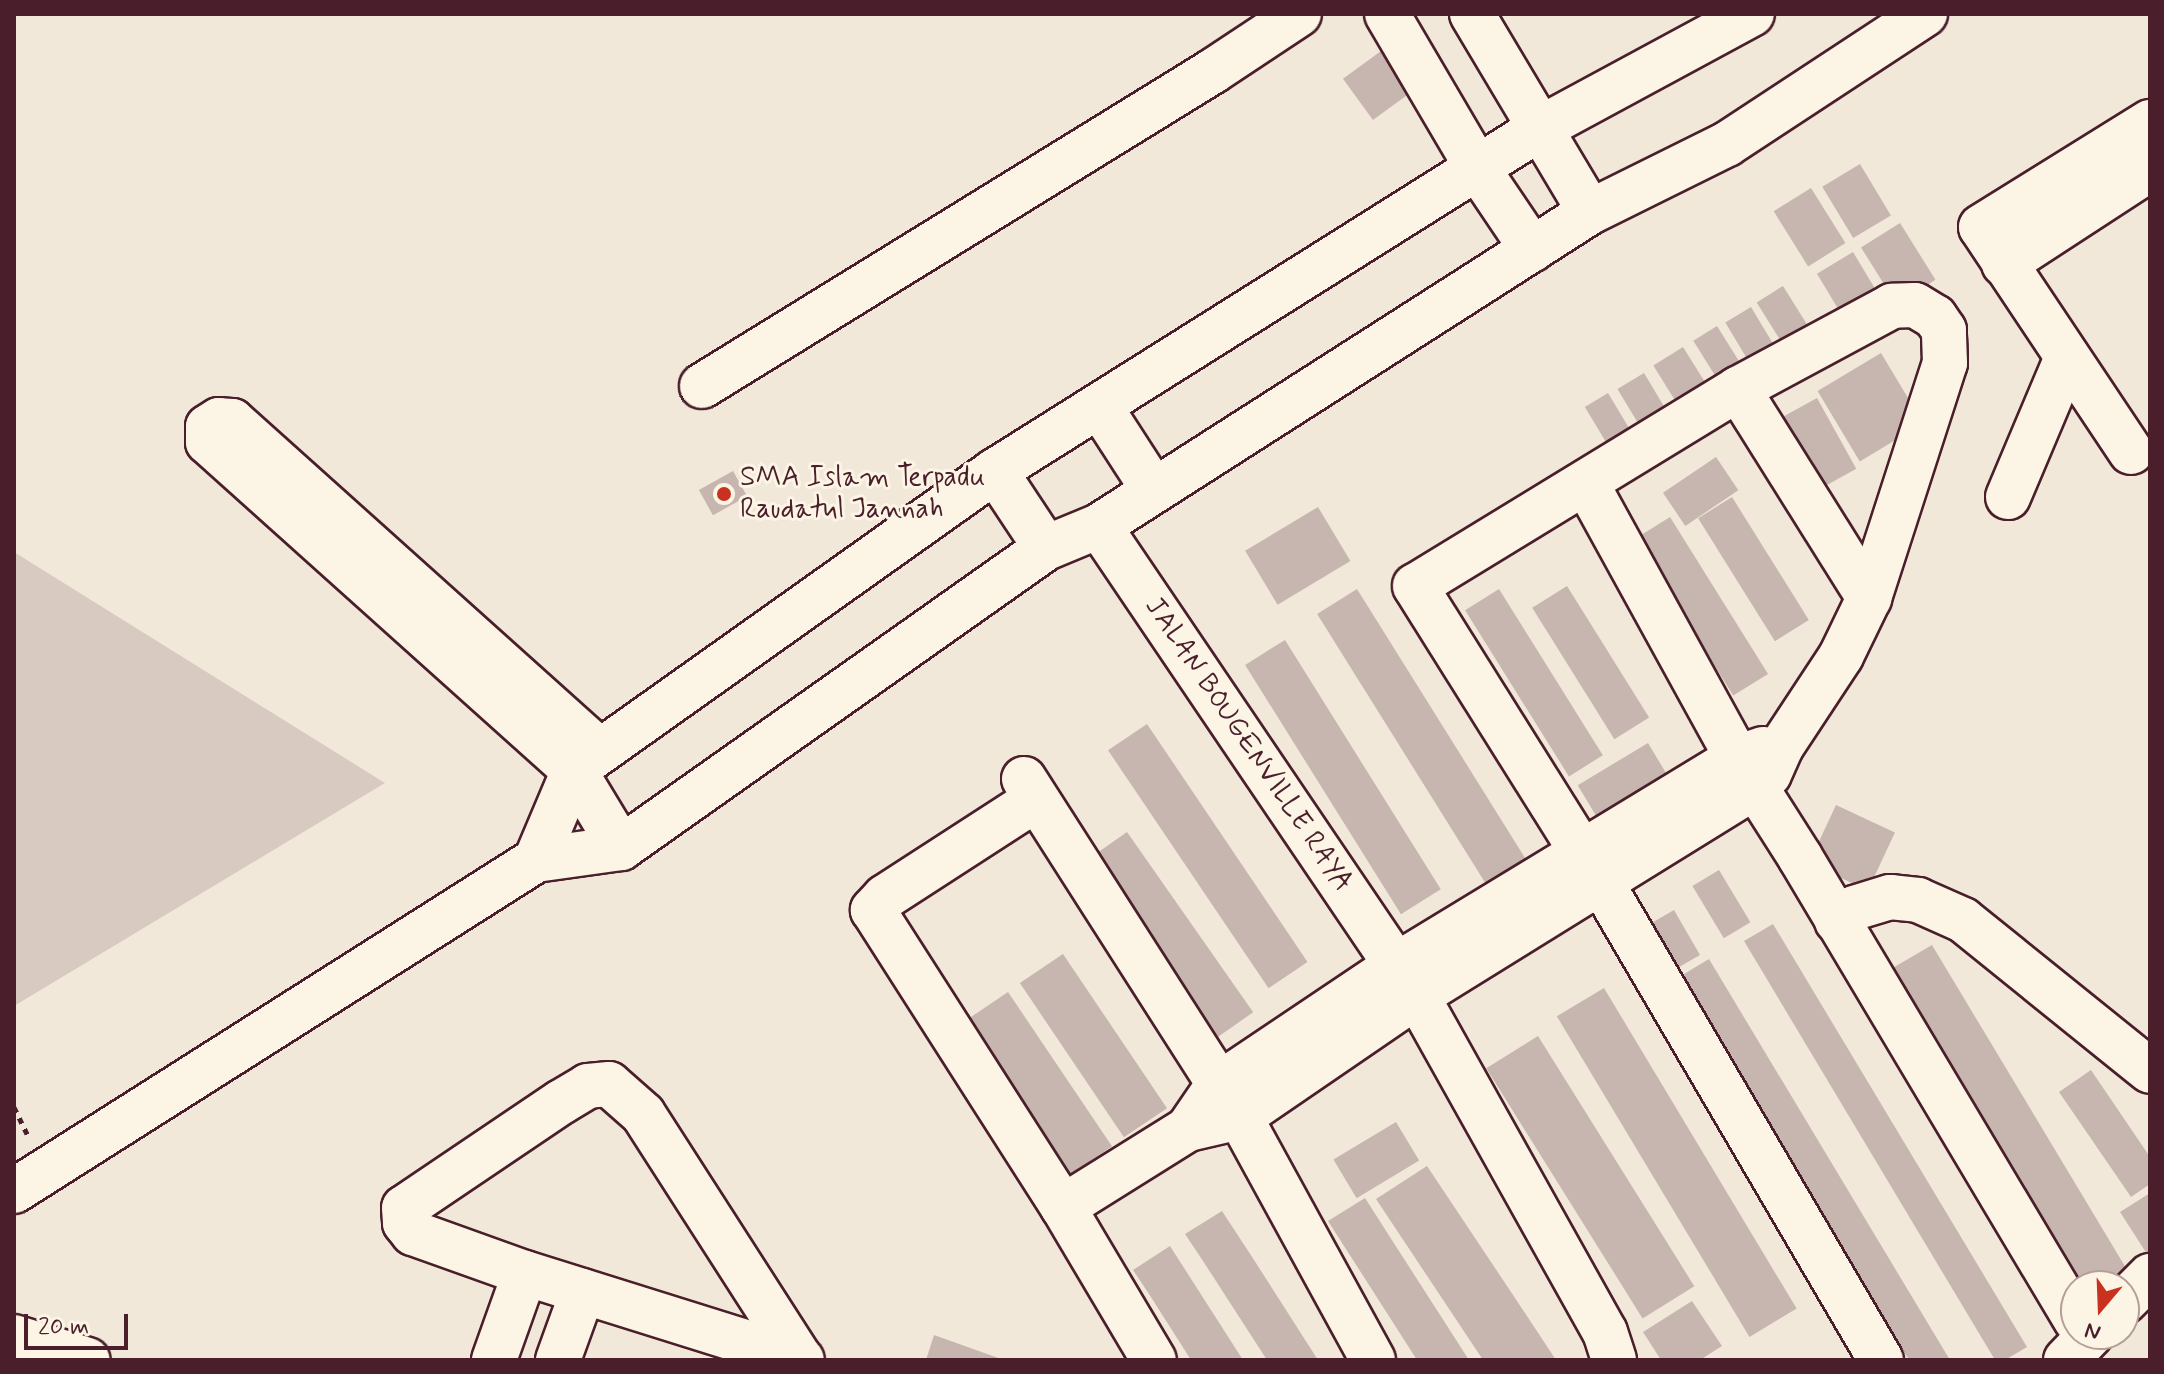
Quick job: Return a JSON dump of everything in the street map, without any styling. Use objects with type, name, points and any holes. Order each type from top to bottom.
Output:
[{"type":"street","points":[[702,386],[1200,80],[1299,14]]},
{"type":"street","points":[[1387,14],[1478,169],[1532,249]]},
{"type":"street","points":[[1472,14],[1590,212]]},
{"type":"street","points":[[536,860],[587,760],[995,471],[1539,129],[1752,14]]},
{"type":"street","points":[[14,1191],[536,860],[621,848],[1046,548],[1099,526],[1590,212],[1727,144],[1925,14]]},
{"type":"street","points":[[2131,452],[2004,264],[2146,154]]},
{"type":"street","points":[[1063,1207],[1188,1129],[1407,980],[1592,867],[1746,773],[1759,749],[1781,747],[1841,656],[1869,598],[1945,363],[1944,330],[1925,309],[1903,303],[1892,306],[1738,389],[1586,483],[1407,575],[1592,867],[1881,1360]]},
{"type":"street","points":[[2008,497],[2067,357]]},
{"type":"street","points":[[1738,389],[1869,598]]},
{"type":"street","points":[[1100,407],[1153,489]]},
{"type":"street","points":[[995,471],[1046,548]]},
{"type":"street","points":[[1586,483],[1746,773],[1837,921],[2060,1301]]},
{"type":"street","name":"JALAN BOUGENVILLE RAYA","points":[[1099,526],[1407,980],[1605,1332],[1614,1360]]},
{"type":"street","points":[[338,537],[587,760],[621,848]]},
{"type":"street","points":[[1154,1360],[1063,1207],[873,907],[1030,789],[1229,1101],[1373,1360]]},
{"type":"street","points":[[1837,921],[1854,908],[1890,897],[1918,900],[1963,920],[2150,1071]]},
{"type":"street","points":[[609,1084],[643,1114],[801,1360],[525,1273],[413,1233],[405,1223],[404,1208],[561,1102],[588,1086],[609,1084]]},
{"type":"street","points":[[494,1360],[525,1273]]},
{"type":"street","points":[[558,1360],[583,1291]]},
{"type":"street","points":[[1840,1360],[1853,1316]]},
{"type":"street","points":[[14,1337],[88,1360]]},
{"type":"shaded area","points":[[14,552],[385,783],[14,1006]]},
{"type":"building","points":[[1381,51],[1411,92],[1373,120],[1343,79]]},
{"type":"building","points":[[1860,164],[1891,215],[1853,238],[1822,187]]},
{"type":"building","points":[[1811,188],[1845,243],[1808,266],[1774,211]]},
{"type":"building","points":[[1900,223],[1936,280],[1896,304],[1861,247]]},
{"type":"building","points":[[1853,252],[1882,300],[1846,322],[1817,274]]},
{"type":"building","points":[[1783,286],[1816,339],[1790,355],[1757,302]]},
{"type":"building","points":[[1751,307],[1781,357],[1755,372],[1725,322]]},
{"type":"building","points":[[1717,326],[1748,376],[1725,391],[1693,341]]},
{"type":"building","points":[[1683,347],[1711,391],[1681,410],[1653,366]]},
{"type":"building","points":[[1881,353],[1923,423],[1860,461],[1818,391]]},
{"type":"building","points":[[1644,373],[1669,414],[1642,430],[1617,389]]},
{"type":"building","points":[[1608,393],[1636,440],[1613,454],[1585,407]]},
{"type":"building","points":[[1817,398],[1856,469],[1813,493],[1774,422]]},
{"type":"building","points":[[1716,457],[1738,490],[1685,526],[1663,493]]},
{"type":"building","name":"SMA Islam Terpadu Raudatul Jannah","points":[[733,471],[747,496],[713,515],[699,490]]},
{"type":"building","points":[[1732,497],[1809,620],[1775,641],[1698,518]]},
{"type":"building","points":[[1318,507],[1350,561],[1278,605],[1245,551]]},
{"type":"building","points":[[1670,517],[1768,674],[1733,696],[1635,539]]},
{"type":"building","points":[[1567,586],[1649,717],[1614,739],[1532,608]]},
{"type":"building","points":[[1357,589],[1526,859],[1486,884],[1317,614]]},
{"type":"building","points":[[1499,589],[1603,755],[1569,776],[1465,610]]},
{"type":"building","points":[[1285,640],[1441,889],[1401,914],[1245,665]]},
{"type":"building","points":[[1147,724],[1307,962],[1269,988],[1108,750]]},
{"type":"building","points":[[1648,743],[1677,791],[1607,833],[1578,785]]},
{"type":"building","points":[[1836,805],[1895,832],[1868,890],[1809,863]]},
{"type":"building","points":[[1127,832],[1253,1012],[1211,1041],[1085,861]]},
{"type":"building","points":[[1719,870],[1750,922],[1724,938],[1692,886]]},
{"type":"building","points":[[1674,910],[1700,955],[1668,974],[1642,928]]},
{"type":"building","points":[[1773,924],[2027,1347],[2005,1360],[1995,1360],[1744,941]]},
{"type":"building","points":[[1932,945],[2127,1270],[2066,1270],[1884,973]]},
{"type":"building","points":[[1063,954],[1167,1108],[1124,1137],[1020,983]]},
{"type":"building","points":[[1709,959],[1950,1359],[1909,1360],[1679,977]]},
{"type":"building","points":[[1604,988],[1797,1309],[1749,1337],[1557,1016]]},
{"type":"building","points":[[1008,992],[1112,1146],[1069,1175],[965,1021]]},
{"type":"building","points":[[1538,1036],[1694,1286],[1643,1318],[1486,1068]]},
{"type":"building","points":[[2091,1070],[2150,1157],[2150,1184],[2131,1197],[2059,1092]]},
{"type":"building","points":[[1396,1122],[1419,1161],[1357,1198],[1333,1160]]},
{"type":"building","points":[[1427,1166],[1556,1360],[1483,1360],[1376,1199]]},
{"type":"building","points":[[2150,1193],[2150,1252],[2147,1254],[2120,1212]]},
{"type":"building","points":[[1365,1198],[1469,1360],[1417,1360],[1328,1221]]},
{"type":"building","points":[[1222,1211],[1318,1360],[1267,1360],[1185,1234]]},
{"type":"building","points":[[1170,1246],[1243,1360],[1191,1360],[1133,1270]]},
{"type":"building","points":[[1692,1301],[1722,1346],[1700,1360],[1661,1360],[1643,1332]]},
{"type":"building","points":[[934,1335],[1004,1360],[926,1360]]},
{"type":"place","name":"SMA Islam Terpadu Raudatul Jannah","points":[[724,494]]}]
